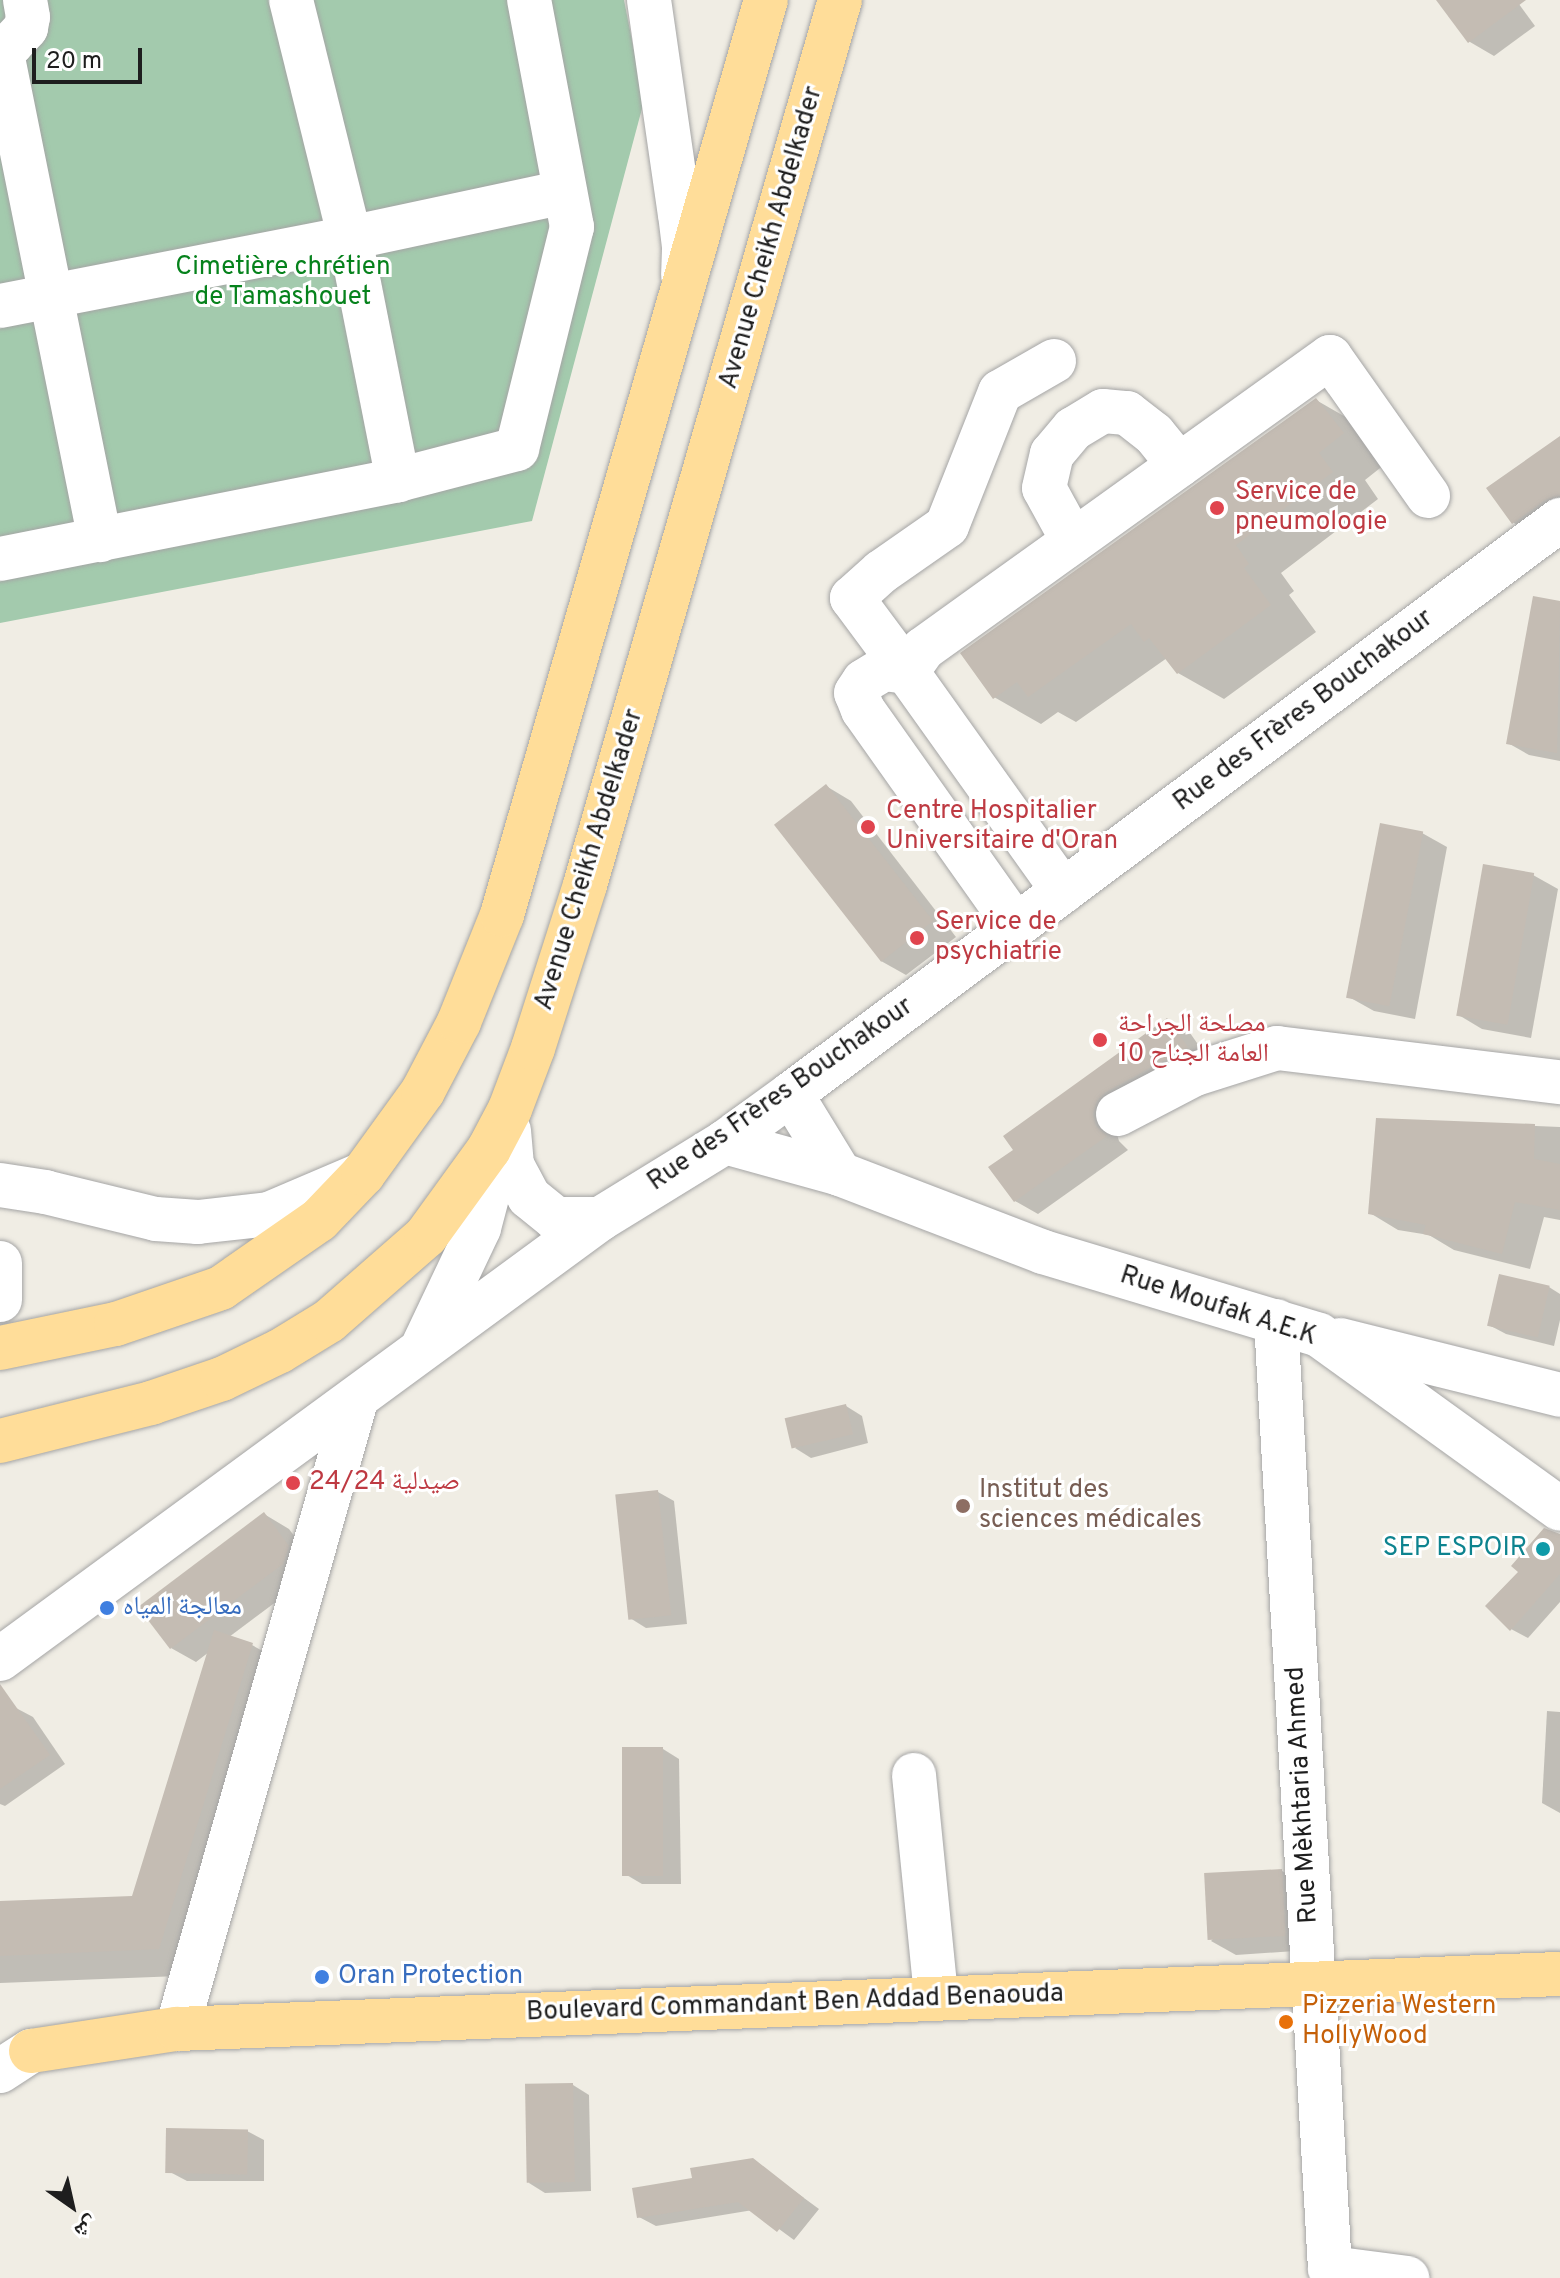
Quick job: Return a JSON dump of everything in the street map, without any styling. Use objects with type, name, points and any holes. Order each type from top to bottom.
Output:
[{"type":"main road","points":[[0,1348],[116,1324],[221,1288],[275,1254],[319,1220],[363,1174],[423,1091],[459,1022],[502,915],[766,0]]},
{"type":"main road","name":"Avenue Cheikh Abdelkader","points":[[0,1441],[151,1403],[222,1379],[280,1351],[329,1321],[374,1285],[426,1236],[489,1149],[510,1109],[585,885],[840,0]]},
{"type":"main road","name":"Boulevard Commandant Ben Addad Benaouda","points":[[10,2057],[177,2029],[936,1996],[1314,1986],[1560,1974]]},
{"type":"street","points":[[291,0],[350,238],[398,480]]},
{"type":"street","points":[[0,559],[398,480],[517,449],[572,227],[529,0]]},
{"type":"street","points":[[649,0],[683,237],[681,294]]},
{"type":"street","points":[[38,2],[26,28],[11,44],[0,48],[100,540]]},
{"type":"street","points":[[0,306],[350,238],[564,192]]},
{"type":"street","points":[[907,672],[923,649],[1330,357],[1428,496]]},
{"type":"street","points":[[1054,361],[1000,392],[947,526],[881,572],[852,598],[1063,891]]},
{"type":"street","points":[[1073,541],[1044,488],[1052,454],[1073,429],[1103,411],[1127,413],[1154,434],[1179,465]]},
{"type":"street","name":"Rue des Frères Bouchakour","points":[[600,1219],[725,1142],[791,1094],[1560,520]]},
{"type":"street","points":[[907,672],[884,669],[864,681],[856,693],[863,710],[1016,926]]},
{"type":"street","points":[[1118,1114],[1195,1074],[1277,1048],[1560,1082]]},
{"type":"street","points":[[791,1094],[840,1174]]},
{"type":"street","points":[[510,1109],[512,1165],[529,1197],[556,1219],[600,1219]]},
{"type":"street","points":[[421,1350],[479,1228],[510,1109]]},
{"type":"street","name":"Rue Moufak A.E.K","points":[[725,1142],[840,1174],[1043,1252],[1319,1335],[1560,1509]]},
{"type":"street","points":[[0,1185],[45,1192],[156,1219],[198,1222],[269,1214],[363,1174]]},
{"type":"street","points":[[0,1659],[600,1219]]},
{"type":"street","points":[[0,1263],[0,1300]]},
{"type":"street","name":"Rue Mèkhtaria Ahmed","points":[[1276,1321],[1330,2268],[1407,2278]]},
{"type":"street","points":[[1319,1335],[1560,1395]]},
{"type":"street","points":[[177,2029],[356,1400]]},
{"type":"street","points":[[914,1775],[936,1996]]},
{"type":"green space","name":"Cimetière chrétien de Tamashouet","points":[[0,0],[624,0],[644,101],[532,521],[0,623]]},
{"type":"building","points":[[1436,0],[1526,0],[1468,43]]},
{"type":"building","name":"Service de pneumologie","points":[[1316,398],[1344,433],[1319,453],[1333,472],[1236,545],[1249,564],[1244,568],[1271,605],[1177,674],[1149,638],[1144,642],[1131,624],[1028,697],[1017,682],[993,699],[960,653]]},
{"type":"building","points":[[1560,436],[1560,496],[1545,500],[1512,524],[1486,488]]},
{"type":"building","points":[[1533,596],[1560,601],[1557,753],[1506,744]]},
{"type":"building","points":[[826,784],[933,921],[881,962],[774,825]]},
{"type":"building","points":[[1380,823],[1423,831],[1389,1006],[1346,998]]},
{"type":"building","points":[[1483,864],[1534,873],[1507,1025],[1456,1016]]},
{"type":"building","points":[[1167,1018],[1188,1047],[1106,1092],[1097,1101],[1093,1114],[1096,1126],[1107,1136],[1014,1202],[988,1167],[1013,1150],[1003,1136]]},
{"type":"building","points":[[1376,1118],[1535,1124],[1534,1159],[1560,1164],[1560,1210],[1515,1202],[1502,1254],[1423,1234],[1426,1225],[1368,1214]]},
{"type":"building","points":[[1499,1274],[1550,1286],[1538,1337],[1487,1326]]},
{"type":"building","points":[[846,1404],[853,1434],[792,1448],[785,1418]]},
{"type":"building","points":[[658,1490],[671,1615],[628,1620],[615,1494]]},
{"type":"building","points":[[264,1512],[289,1546],[283,1564],[170,1649],[138,1607]]},
{"type":"building","points":[[1544,1528],[1560,1534],[1560,1574],[1510,1631],[1485,1606],[1518,1572],[1511,1566]]},
{"type":"building","points":[[214,1630],[253,1643],[159,1949],[0,1956],[0,1901],[132,1896]]},
{"type":"building","points":[[0,1684],[50,1755],[0,1789]]},
{"type":"building","points":[[622,1747],[663,1747],[663,1876],[622,1876]]},
{"type":"building","points":[[1282,1869],[1286,1936],[1208,1940],[1204,1873]]},
{"type":"building","points":[[573,2083],[575,2182],[527,2183],[525,2084]]},
{"type":"building","points":[[166,2128],[248,2129],[247,2174],[165,2173]]},
{"type":"building","points":[[753,2158],[804,2198],[777,2232],[738,2202],[637,2218],[632,2188],[692,2178],[690,2168]]},
{"type":"place","name":"Service de pneumologie","points":[[1217,508]]},
{"type":"place","name":"Centre Hospitalier Universitaire d'Oran","points":[[868,827]]},
{"type":"place","name":"Service de psychiatrie","points":[[917,938]]},
{"type":"place","name":"مصلحة الجراحة العامة الجناح 10","points":[[1100,1040]]},
{"type":"place","name":"صيدلية 24/24","points":[[293,1483]]},
{"type":"place","name":"Institut des sciences médicales","points":[[963,1506]]},
{"type":"place","name":"SEP ESPOIR","points":[[1543,1549]]},
{"type":"place","name":"معالجة المياه","points":[[107,1608]]},
{"type":"place","name":"Oran Protection","points":[[322,1977]]},
{"type":"place","name":"Pizzeria Western HollyWood","points":[[1286,2022]]}]
